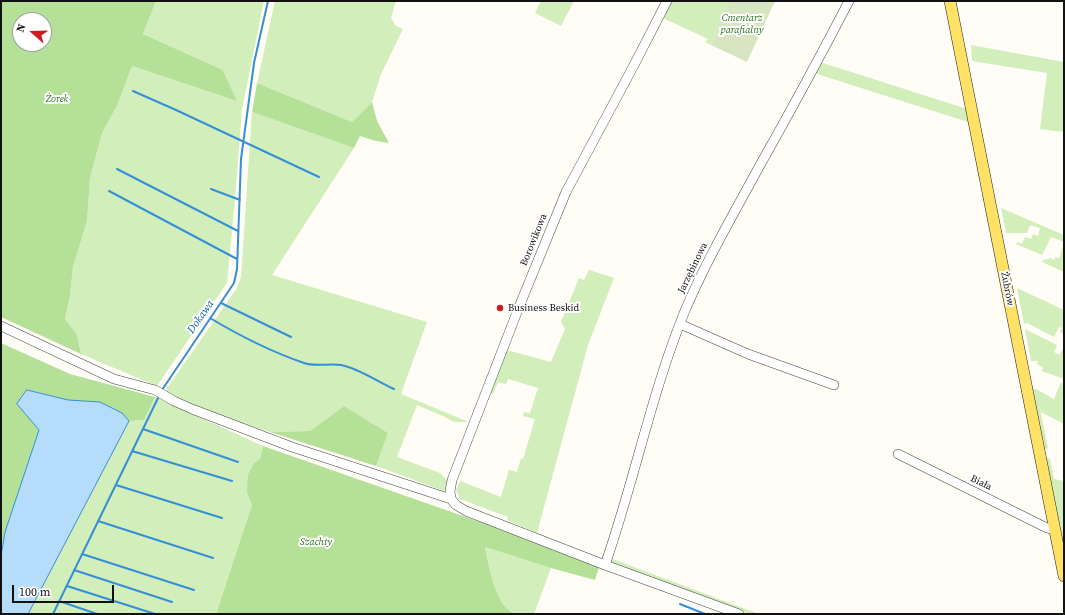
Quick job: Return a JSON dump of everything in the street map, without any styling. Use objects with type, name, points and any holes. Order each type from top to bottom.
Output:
[{"type":"main road","name":"Żubrów","points":[[950,1],[1064,576]]},
{"type":"street","name":"Borowikowa","points":[[452,499],[450,491],[452,480],[475,417],[566,192],[667,1]]},
{"type":"street","name":"Jarzębinowa","points":[[605,565],[655,395],[680,324],[702,273],[849,1]]},
{"type":"street","points":[[680,324],[748,354],[834,385]]},
{"type":"street","points":[[1,326],[114,379],[155,390],[174,402],[292,447],[452,499],[456,505],[466,511],[605,565],[739,614]]},
{"type":"street","name":"Biała","points":[[898,454],[1047,528],[1055,530]]},
{"type":"green space","name":"Żorek","points":[[1,1],[156,1],[143,34],[223,70],[237,101],[132,66],[117,106],[102,133],[90,178],[87,221],[73,267],[70,296],[65,319],[77,335],[81,354],[1,317]]},
{"type":"green space","points":[[156,1],[264,1],[242,109],[227,283],[157,386],[81,354],[77,335],[65,319],[70,296],[73,267],[87,221],[90,178],[102,133],[117,106],[132,66],[237,101],[223,70],[143,34]]},
{"type":"green space","points":[[275,1],[396,1],[391,18],[396,26],[403,29],[381,74],[372,102],[352,122],[257,83]]},
{"type":"green space","points":[[541,1],[574,1],[561,26],[535,13]]},
{"type":"green space","points":[[671,1],[730,1],[711,45],[705,42],[708,39],[663,18]]},
{"type":"green space","name":"Cmentarz parafialny","points":[[730,1],[775,1],[747,62],[711,45]]},
{"type":"green space","points":[[971,45],[1064,62],[1064,132],[1040,129],[1047,73],[972,61]]},
{"type":"green space","points":[[820,62],[967,109],[971,123],[814,73]]},
{"type":"green space","points":[[257,83],[352,122],[372,102],[377,121],[389,143],[360,136],[354,148],[252,112]]},
{"type":"green space","points":[[252,112],[354,148],[272,275],[427,322],[401,394],[469,422],[454,422],[417,405],[397,457],[440,473],[448,481],[444,491],[376,466],[388,433],[344,406],[310,431],[270,432],[213,414],[165,391],[237,288],[241,277]]},
{"type":"green space","points":[[1001,208],[1064,235],[1064,242],[1051,237],[1042,255],[1016,244],[1017,242],[1022,244],[1025,237],[1031,239],[1033,234],[1038,236],[1040,228],[1030,225],[1027,233],[1006,233]]},
{"type":"green space","points":[[1064,244],[1064,272],[1042,262],[1043,260],[1051,258],[1054,260],[1055,257],[1059,258]]},
{"type":"green space","points":[[589,270],[614,278],[588,345],[537,533],[507,520],[508,517],[460,499],[456,490],[460,481],[501,497],[509,470],[517,472],[521,458],[523,459],[535,419],[523,416],[524,412],[530,413],[538,388],[508,379],[506,384],[498,382],[493,394],[490,393],[507,350],[551,362],[565,329],[561,322],[579,278],[584,280]]},
{"type":"green space","points":[[1017,288],[1064,310],[1064,334],[1060,332],[1062,328],[1059,327],[1054,337],[1027,323],[1024,324]]},
{"type":"green space","points":[[1025,329],[1057,345],[1054,352],[1059,355],[1064,348],[1064,379],[1042,371],[1043,367],[1038,365],[1037,361],[1031,361]]},
{"type":"green space","points":[[1,343],[70,374],[155,397],[144,420],[129,421],[122,413],[100,402],[68,400],[27,390],[17,404],[39,430],[1,556]]},
{"type":"green space","points":[[1061,382],[1064,387],[1064,424],[1041,412],[1039,404],[1048,448],[1043,450],[1032,389],[1036,389],[1054,399]]},
{"type":"green space","points":[[155,397],[263,446],[260,459],[254,463],[247,493],[252,505],[216,614],[28,614],[129,421],[144,420]]},
{"type":"green space","points":[[344,406],[388,433],[376,466],[270,432],[310,431]]},
{"type":"green space","name":"Szachty","points":[[263,446],[483,523],[599,567],[595,580],[485,547],[490,573],[500,599],[504,606],[511,612],[519,614],[216,614],[252,505],[247,493],[248,475],[254,463],[260,459]]},
{"type":"green space","points":[[1045,458],[1050,459],[1054,479],[1064,481],[1064,558]]},
{"type":"green space","points":[[485,547],[551,568],[534,614],[515,613],[509,611],[503,605],[492,581]]},
{"type":"green space","points":[[610,558],[759,614],[749,614],[639,573],[609,564]]},
{"type":"water","points":[[27,390],[68,400],[100,402],[122,413],[129,421],[28,614],[1,614],[1,556],[5,532],[39,430],[17,404]]},
{"type":"waterway","name":"Dokawa","points":[[162,390],[234,283],[237,269],[241,159],[254,63],[268,1]]},
{"type":"waterway","points":[[133,91],[319,177]]},
{"type":"waterway","points":[[117,169],[238,231]]},
{"type":"waterway","points":[[211,189],[240,200]]},
{"type":"waterway","points":[[109,191],[237,259]]},
{"type":"waterway","points":[[221,303],[291,337]]},
{"type":"waterway","points":[[210,318],[256,343],[292,359],[308,364],[341,365],[348,367],[394,389]]},
{"type":"waterway","name":"Dokawa","points":[[53,614],[159,396]]},
{"type":"waterway","points":[[143,429],[238,462]]},
{"type":"waterway","points":[[132,451],[232,481]]},
{"type":"waterway","points":[[116,485],[222,518]]},
{"type":"waterway","points":[[98,521],[213,558]]},
{"type":"waterway","points":[[82,554],[194,590]]},
{"type":"waterway","points":[[74,570],[172,602]]},
{"type":"waterway","points":[[67,586],[155,614]]},
{"type":"waterway","points":[[59,601],[97,614]]},
{"type":"waterway","points":[[680,604],[705,614]]},
{"type":"place","name":"Business Beskid","points":[[500,308]]}]
